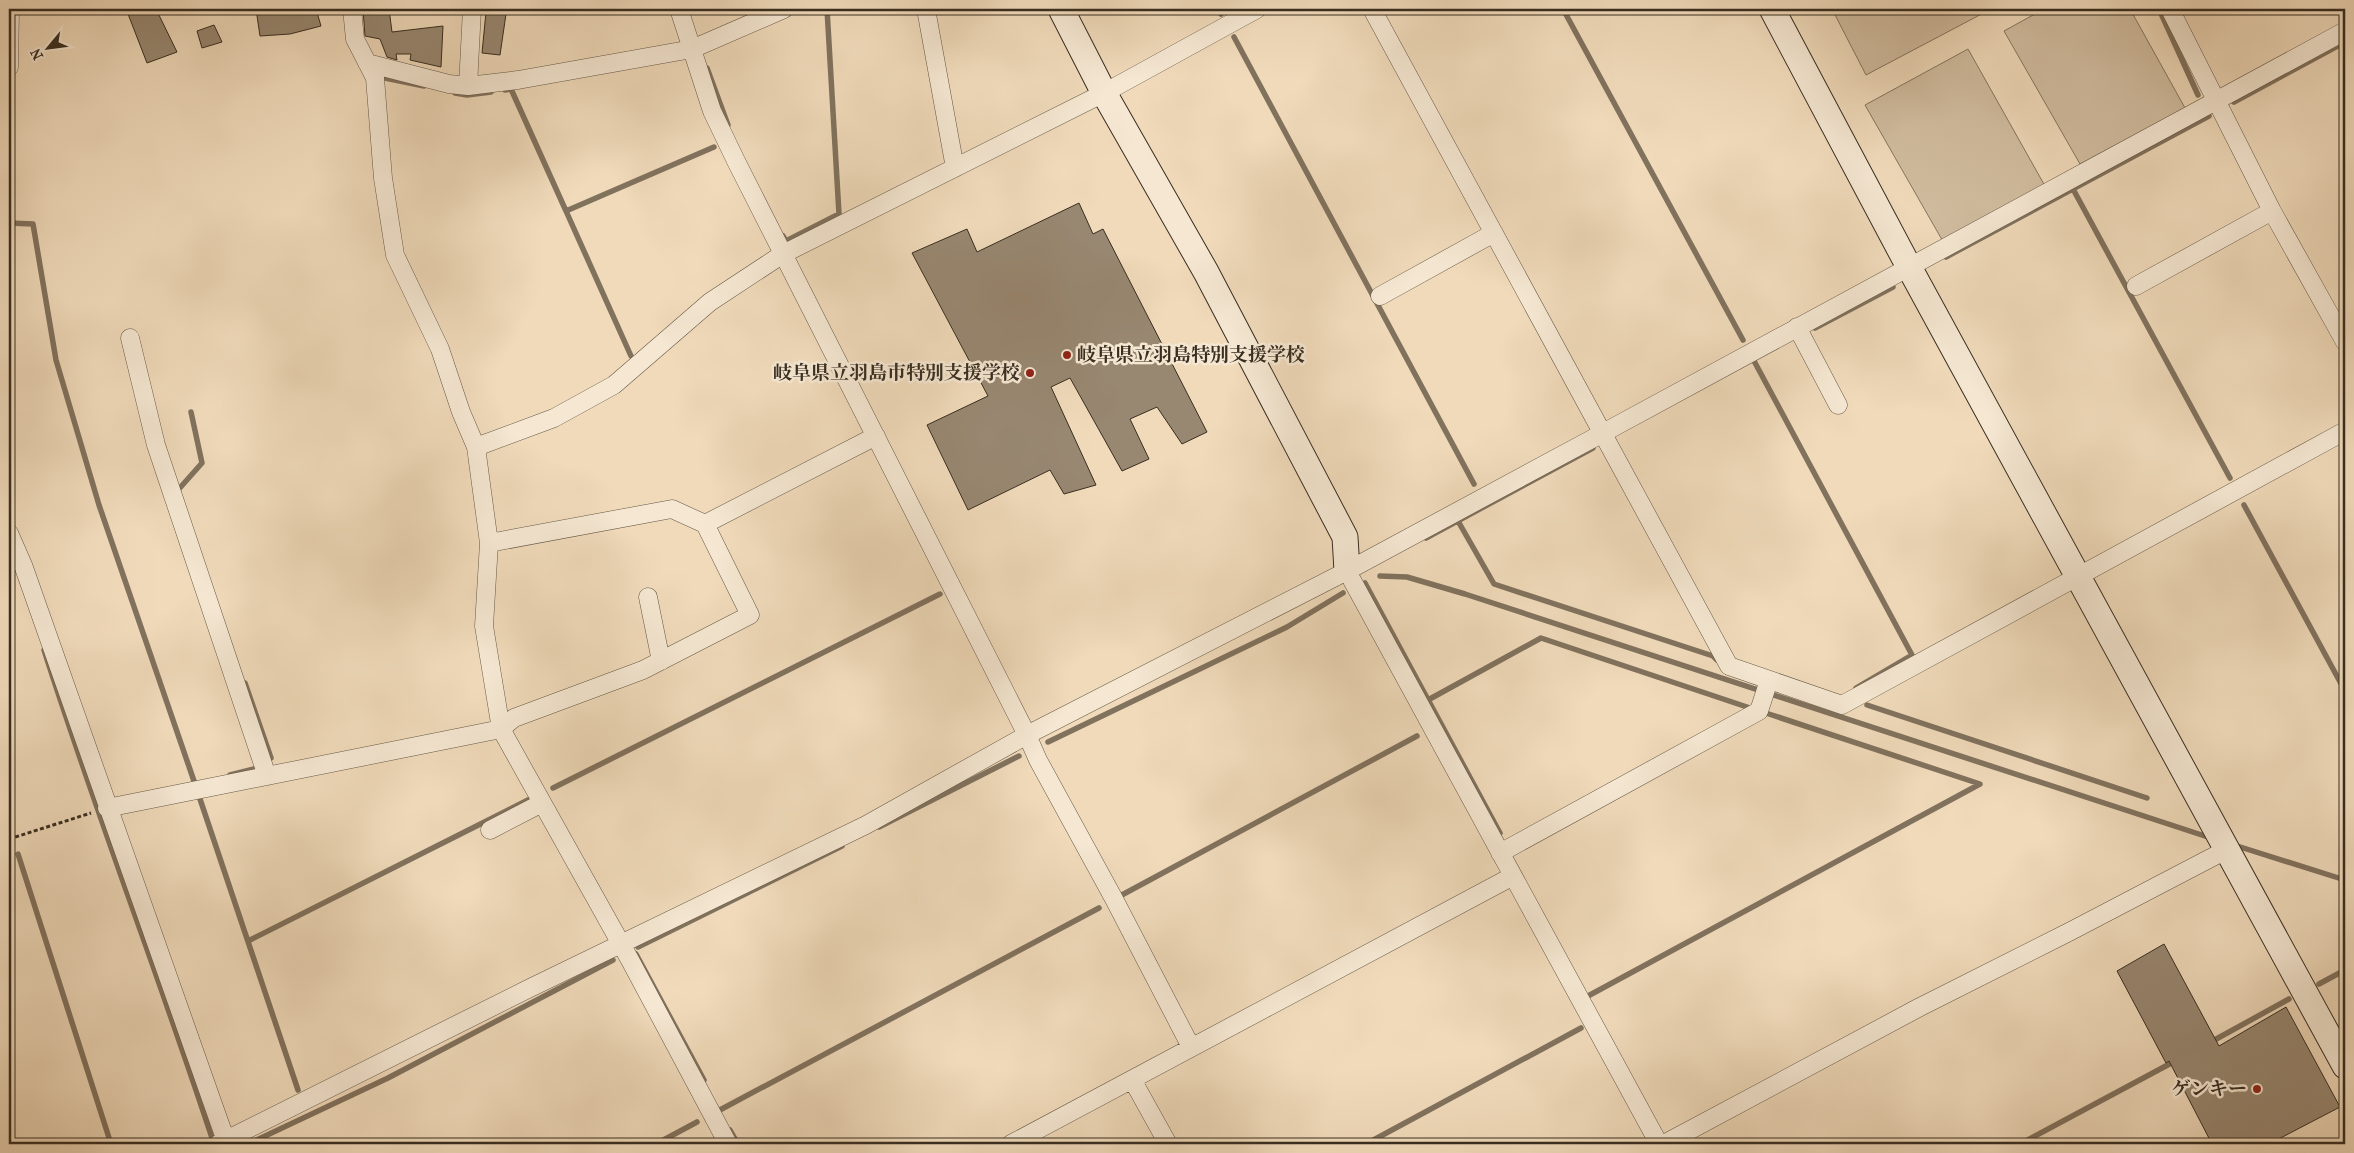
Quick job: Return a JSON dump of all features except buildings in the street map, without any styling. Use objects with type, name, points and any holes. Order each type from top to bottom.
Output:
[{"type":"street","points":[[9,67],[10,9]]},
{"type":"street","points":[[352,9],[355,39],[375,78],[383,178],[395,255],[440,348],[461,412],[476,447],[489,543],[484,626],[501,729],[728,1144]]},
{"type":"street","points":[[468,86],[472,9]]},
{"type":"street","points":[[679,9],[712,111],[1038,760],[1114,898],[1191,1047]]},
{"type":"street","points":[[367,63],[449,84],[468,86],[518,80],[692,49],[784,9]]},
{"type":"street","points":[[926,9],[955,168]]},
{"type":"street","points":[[1061,9],[1104,93],[1206,272],[1345,538],[1347,570],[1659,1144]]},
{"type":"street","points":[[476,447],[554,418],[614,384],[710,302],[783,254],[1104,93],[1257,9]]},
{"type":"street","points":[[1372,9],[1729,666],[1768,683],[1842,706],[2345,431]]},
{"type":"street","points":[[1772,9],[1909,268],[2345,1066]]},
{"type":"street","points":[[2170,9],[2272,211],[2345,342]]},
{"type":"street","points":[[9,533],[24,565],[224,1143],[620,944],[866,825],[1027,735],[1347,570],[1603,433],[2345,31]]},
{"type":"street","points":[[2136,286],[2272,211]]},
{"type":"street","points":[[1380,296],[1494,233]]},
{"type":"street","points":[[1797,328],[1838,405]]},
{"type":"street","points":[[130,338],[156,445],[267,776]]},
{"type":"street","points":[[705,524],[876,436]]},
{"type":"street","points":[[107,808],[501,729],[514,718],[643,670],[750,615],[705,524],[672,509],[489,543]]},
{"type":"street","points":[[648,597],[661,660]]},
{"type":"street","points":[[1500,852],[1758,711],[1768,683]]},
{"type":"street","points":[[490,830],[542,803]]},
{"type":"street","points":[[1664,1144],[1920,1007],[2069,932],[2222,843]]},
{"type":"street","points":[[1011,1144],[1133,1081],[1191,1047],[1513,876]]},
{"type":"street","points":[[1133,1081],[1168,1144]]},
{"type":"path","points":[[9,839],[107,808]]},
{"type":"shaded area","points":[[1832,9],[1991,9],[1866,75]]},
{"type":"shaded area","points":[[2044,9],[2130,9],[2185,108],[2080,164],[2004,31]]},
{"type":"shaded area","points":[[1968,49],[2045,186],[1945,245],[1865,105]]},
{"type":"waterway","points":[[783,236],[786,241],[839,214],[827,9]]},
{"type":"waterway","points":[[1217,9],[1221,14]]},
{"type":"waterway","points":[[1563,9],[1743,340]]},
{"type":"waterway","points":[[2159,9],[2198,95]]},
{"type":"waterway","points":[[1234,37],[1474,484]]},
{"type":"waterway","points":[[2234,102],[2345,42]]},
{"type":"waterway","points":[[707,68],[728,125]]},
{"type":"waterway","points":[[385,78],[424,86]]},
{"type":"waterway","points":[[505,90],[511,89],[566,211]]},
{"type":"waterway","points":[[455,93],[467,95],[491,92]]},
{"type":"waterway","points":[[1946,257],[2209,116]]},
{"type":"waterway","points":[[631,356],[566,211],[714,147]]},
{"type":"waterway","points":[[2073,189],[2230,478]]},
{"type":"waterway","points":[[9,223],[33,224],[56,360],[99,505],[195,784]]},
{"type":"waterway","points":[[1815,328],[1893,287]]},
{"type":"waterway","points":[[1753,359],[1912,655],[1856,688]]},
{"type":"waterway","points":[[179,493],[178,490],[202,463],[191,412]]},
{"type":"waterway","points":[[1426,538],[1593,448]]},
{"type":"waterway","points":[[2244,505],[2345,691]]},
{"type":"waterway","points":[[1458,521],[1494,584],[1713,656],[1717,660]]},
{"type":"waterway","points":[[1380,576],[1407,577],[1465,594],[2211,838]]},
{"type":"waterway","points":[[1365,583],[1500,833]]},
{"type":"waterway","points":[[1048,742],[1287,627],[1343,593]]},
{"type":"waterway","points":[[553,788],[940,594]]},
{"type":"waterway","points":[[1428,700],[1541,638],[1750,708]]},
{"type":"waterway","points":[[44,650],[85,774],[214,1144]]},
{"type":"waterway","points":[[230,775],[254,769],[271,758],[245,683]]},
{"type":"waterway","points":[[1867,705],[2147,798]]},
{"type":"waterway","points":[[1588,996],[1980,784],[1769,714]]},
{"type":"waterway","points":[[1120,896],[1417,736]]},
{"type":"waterway","points":[[879,827],[1019,756]]},
{"type":"waterway","points":[[200,799],[298,1090]]},
{"type":"waterway","points":[[248,941],[530,799]]},
{"type":"waterway","points":[[2234,845],[2345,880]]},
{"type":"waterway","points":[[638,947],[842,846]]},
{"type":"waterway","points":[[18,854],[111,1144]]},
{"type":"waterway","points":[[718,1111],[1099,908]]},
{"type":"waterway","points":[[636,954],[704,1080]]},
{"type":"waterway","points":[[248,1144],[388,1078],[613,960]]},
{"type":"waterway","points":[[2319,984],[2345,970]]},
{"type":"waterway","points":[[2209,1043],[2289,999]]},
{"type":"waterway","points":[[1366,1144],[1581,1028]]},
{"type":"waterway","points":[[2020,1144],[2177,1060]]},
{"type":"waterway","points":[[656,1144],[697,1122]]},
{"type":"waterway","points":[[730,1130],[738,1144]]},
{"type":"place","name":"岐阜県立羽島特別支援学校","points":[[1067,355]]},
{"type":"place","name":"岐阜県立羽島市特別支援学校","points":[[1030,373]]},
{"type":"place","name":"ゲンキー","points":[[2257,1089]]}]
